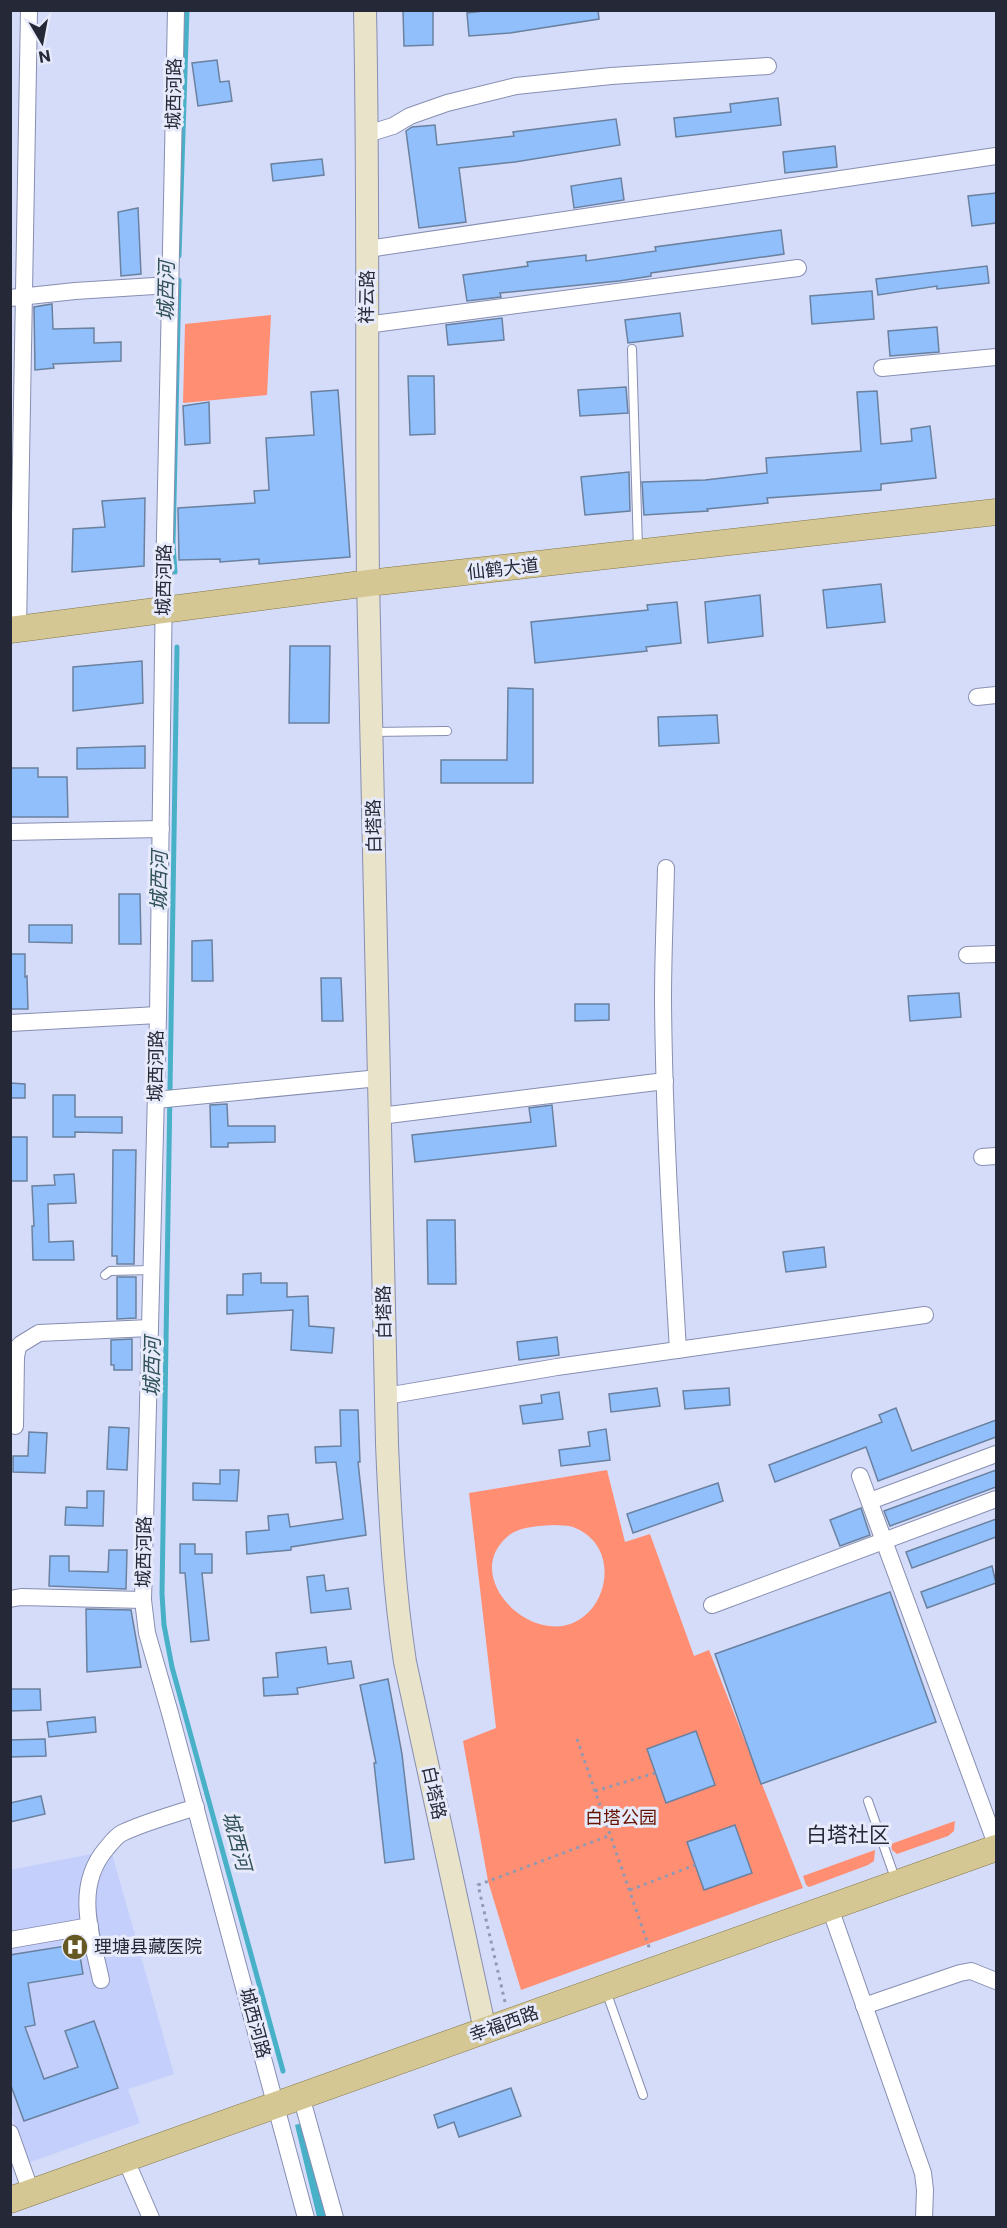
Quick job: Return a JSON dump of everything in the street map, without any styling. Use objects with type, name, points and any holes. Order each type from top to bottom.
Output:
[{"type":"main road","name":"仙鹤大道","points":[[14,630],[369,583],[996,512]]},
{"type":"main road","name":"幸福西路","points":[[21,2196],[897,1885],[996,1846]]},
{"type":"street","points":[[14,630],[17,298],[29,10]]},
{"type":"street","name":"城西河路","points":[[176,10],[163,611],[158,1015],[167,1099],[151,1270],[142,1600],[152,1654],[196,1807],[306,2217]]},
{"type":"street","name":"祥云路","points":[[365,10],[368,134],[366,325],[369,583]]},
{"type":"street","points":[[368,134],[447,103],[516,86],[611,76],[768,66]]},
{"type":"street","points":[[368,249],[996,156]]},
{"type":"street","points":[[366,325],[798,267]]},
{"type":"street","points":[[17,298],[75,291],[170,285]]},
{"type":"street","points":[[882,368],[996,357]]},
{"type":"street","name":"白塔路","points":[[369,583],[390,1525],[397,1607],[405,1662],[486,2030]]},
{"type":"street","points":[[977,697],[996,695]]},
{"type":"street","points":[[10,832],[160,829]]},
{"type":"street","points":[[666,868],[663,998],[665,1081],[678,1350]]},
{"type":"street","points":[[967,956],[996,954]]},
{"type":"street","points":[[11,1023],[158,1015]]},
{"type":"street","points":[[167,1099],[379,1078]]},
{"type":"street","points":[[380,1116],[665,1081]]},
{"type":"street","points":[[386,1396],[557,1367],[925,1315]]},
{"type":"street","points":[[15,1426],[16,1357],[18,1347],[26,1339],[46,1332],[150,1328]]},
{"type":"street","points":[[870,1501],[996,1454]]},
{"type":"street","points":[[860,1476],[996,1846]]},
{"type":"street","points":[[711,1605],[996,1499]]},
{"type":"street","points":[[10,1599],[21,1597],[142,1600]]},
{"type":"street","points":[[101,1980],[86,1895],[89,1877],[98,1858],[120,1834],[196,1807]]},
{"type":"street","points":[[830,1908],[922,2173],[925,2190],[924,2217]]},
{"type":"street","points":[[10,1940],[90,1926]]},
{"type":"street","points":[[864,2006],[960,1973],[971,1971],[996,1981]]},
{"type":"street","points":[[301,2096],[335,2217]]},
{"type":"street","points":[[10,2133],[21,2196]]},
{"type":"street","points":[[125,2158],[151,2217]]},
{"type":"lane","points":[[632,349],[639,554]]},
{"type":"lane","points":[[372,732],[447,731]]},
{"type":"lane","points":[[10,1030],[11,1023]]},
{"type":"lane","points":[[105,1275],[110,1271],[151,1270]]},
{"type":"lane","points":[[868,1801],[897,1885]]},
{"type":"lane","points":[[605,1988],[643,2094]]},
{"type":"path","points":[[577,1739],[650,1950]]},
{"type":"path","points":[[595,1791],[655,1773]]},
{"type":"path","points":[[505,2002],[478,1885],[611,1835]]},
{"type":"path","points":[[630,1890],[695,1865]]},
{"type":"shaded area","name":"理塘县藏医院","points":[[111,1850],[174,2074],[128,2089],[140,2123],[28,2163],[11,2114],[10,1870]]},
{"type":"shaded area","points":[[306,2122],[329,2217],[317,2217],[295,2125]]},
{"type":"green space","points":[[271,315],[267,395],[183,403],[185,324]]},
{"type":"green space","name":"白塔公园","points":[[607,1470],[625,1542],[650,1534],[694,1656],[709,1650],[803,1888],[521,1990],[488,1881],[463,1741],[496,1728],[469,1493]],"holes":[[[557,1525],[573,1527],[590,1538],[601,1552],[605,1569],[603,1587],[596,1603],[584,1616],[568,1625],[549,1626],[534,1622],[508,1604],[493,1578],[492,1564],[496,1550],[512,1533],[530,1527]]]},
{"type":"green space","points":[[955,1821],[954,1831],[948,1836],[897,1854],[892,1850],[891,1844]]},
{"type":"green space","points":[[875,1850],[874,1861],[868,1865],[809,1887],[806,1885],[803,1876]]},
{"type":"building","points":[[403,10],[433,10],[433,45],[404,46]]},
{"type":"building","points":[[492,10],[598,10],[599,19],[510,33],[469,36],[467,13]]},
{"type":"building","points":[[217,60],[220,82],[229,81],[232,101],[198,106],[192,63]]},
{"type":"building","points":[[778,98],[781,125],[676,137],[674,118],[731,112],[730,104]]},
{"type":"building","points":[[616,119],[620,145],[515,162],[459,168],[466,222],[419,228],[406,131],[412,127],[435,125],[437,145],[514,136],[513,132]]},
{"type":"building","points":[[835,146],[837,167],[785,173],[783,152]]},
{"type":"building","points":[[322,159],[324,175],[273,181],[271,164]]},
{"type":"building","points":[[621,178],[624,200],[574,208],[571,186]]},
{"type":"building","points":[[996,193],[996,223],[972,226],[968,196]]},
{"type":"building","points":[[138,208],[141,274],[121,276],[118,212]]},
{"type":"building","points":[[781,230],[784,254],[651,273],[651,276],[619,281],[500,293],[501,297],[467,301],[463,275],[528,266],[527,262],[586,255],[586,261],[656,251],[655,247]]},
{"type":"building","points":[[987,266],[989,283],[937,289],[937,286],[878,295],[876,279]]},
{"type":"building","points":[[872,291],[874,319],[812,324],[810,296]]},
{"type":"building","points":[[52,304],[53,329],[94,328],[94,343],[121,342],[121,361],[53,364],[54,368],[35,370],[34,307]]},
{"type":"building","points":[[680,313],[683,336],[628,343],[625,320]]},
{"type":"building","points":[[502,318],[504,340],[448,345],[446,325]]},
{"type":"building","points":[[937,327],[939,352],[890,356],[888,331]]},
{"type":"building","points":[[408,376],[434,376],[435,434],[410,435]]},
{"type":"building","points":[[626,387],[628,413],[580,416],[578,390]]},
{"type":"building","points":[[338,390],[350,557],[259,564],[259,559],[220,562],[220,559],[179,560],[178,508],[255,503],[254,491],[269,490],[266,438],[314,435],[311,392]]},
{"type":"building","points":[[877,391],[881,444],[912,441],[911,429],[930,426],[936,478],[881,484],[881,490],[767,498],[768,503],[707,509],[708,511],[644,515],[642,482],[705,480],[767,473],[766,458],[861,451],[857,392]]},
{"type":"building","points":[[209,402],[210,443],[185,445],[183,406]]},
{"type":"building","points":[[629,472],[630,511],[585,515],[581,477]]},
{"type":"building","points":[[145,498],[144,566],[72,572],[73,529],[105,527],[102,501]]},
{"type":"building","points":[[881,584],[885,622],[827,628],[823,590]]},
{"type":"building","points":[[760,595],[763,636],[708,643],[705,602]]},
{"type":"building","points":[[677,602],[681,643],[646,647],[647,651],[535,663],[531,622],[648,610],[647,605]]},
{"type":"building","points":[[290,646],[330,646],[329,723],[289,723]]},
{"type":"building","points":[[142,661],[143,703],[73,711],[73,667]]},
{"type":"building","points":[[508,688],[533,689],[533,783],[441,783],[441,760],[507,760]]},
{"type":"building","points":[[717,715],[719,743],[659,746],[658,717]]},
{"type":"building","points":[[145,746],[145,768],[77,769],[77,748]]},
{"type":"building","points":[[10,768],[38,768],[38,777],[67,777],[68,817],[10,817]]},
{"type":"building","points":[[119,894],[140,894],[141,944],[119,944]]},
{"type":"building","points":[[29,925],[72,925],[72,943],[29,942]]},
{"type":"building","points":[[212,940],[213,981],[192,981],[192,941]]},
{"type":"building","points":[[10,954],[25,954],[28,1009],[10,1009]]},
{"type":"building","points":[[321,978],[341,978],[343,1021],[322,1021]]},
{"type":"building","points":[[959,993],[961,1017],[910,1021],[908,996]]},
{"type":"building","points":[[575,1004],[609,1004],[609,1020],[575,1021]]},
{"type":"building","points":[[10,1083],[25,1084],[25,1098],[10,1098]]},
{"type":"building","points":[[53,1095],[75,1095],[75,1117],[122,1117],[122,1133],[75,1132],[75,1137],[53,1137]]},
{"type":"building","points":[[227,1104],[228,1126],[275,1126],[275,1142],[228,1143],[228,1147],[211,1147],[210,1105]]},
{"type":"building","points":[[552,1105],[556,1146],[415,1162],[412,1135],[531,1122],[529,1108]]},
{"type":"building","points":[[10,1137],[27,1137],[27,1181],[10,1181]]},
{"type":"building","points":[[113,1150],[136,1150],[134,1264],[117,1264],[117,1256],[112,1256]]},
{"type":"building","points":[[74,1174],[76,1203],[48,1204],[49,1242],[73,1241],[74,1260],[33,1260],[32,1186],[55,1185],[54,1175]]},
{"type":"building","points":[[427,1220],[455,1220],[456,1284],[428,1284]]},
{"type":"building","points":[[824,1247],[826,1267],[786,1272],[783,1252]]},
{"type":"building","points":[[261,1273],[261,1283],[287,1283],[287,1297],[308,1296],[309,1326],[334,1328],[332,1353],[291,1350],[293,1310],[227,1314],[227,1295],[243,1295],[243,1274]]},
{"type":"building","points":[[117,1277],[136,1277],[136,1318],[117,1319]]},
{"type":"building","points":[[557,1337],[559,1355],[519,1360],[517,1342]]},
{"type":"building","points":[[132,1339],[132,1370],[114,1370],[114,1365],[111,1365],[111,1340]]},
{"type":"building","points":[[657,1388],[660,1406],[611,1412],[609,1394]]},
{"type":"building","points":[[729,1388],[730,1405],[685,1409],[683,1391]]},
{"type":"building","points":[[559,1392],[563,1419],[523,1424],[520,1406],[542,1403],[541,1395]]},
{"type":"building","points":[[896,1408],[912,1451],[996,1420],[996,1437],[878,1481],[866,1447],[775,1482],[769,1465],[882,1422],[879,1415]]},
{"type":"building","points":[[340,1410],[358,1410],[360,1462],[358,1462],[366,1535],[291,1547],[291,1550],[247,1554],[246,1532],[269,1530],[268,1516],[288,1514],[290,1527],[343,1519],[336,1462],[316,1463],[315,1447],[341,1446]]},
{"type":"building","points":[[109,1427],[129,1428],[127,1470],[107,1469]]},
{"type":"building","points":[[606,1429],[610,1460],[561,1466],[559,1450],[590,1446],[588,1432]]},
{"type":"building","points":[[29,1432],[47,1433],[45,1473],[13,1472],[13,1456],[28,1456]]},
{"type":"building","points":[[220,1470],[239,1470],[237,1501],[193,1500],[193,1483],[220,1484]]},
{"type":"building","points":[[996,1470],[996,1487],[890,1526],[884,1511]]},
{"type":"building","points":[[718,1483],[723,1501],[633,1533],[627,1514]]},
{"type":"building","points":[[87,1491],[104,1491],[103,1526],[65,1525],[66,1507],[87,1508]]},
{"type":"building","points":[[861,1508],[870,1535],[840,1546],[830,1520]]},
{"type":"building","points":[[996,1519],[996,1537],[912,1568],[906,1552]]},
{"type":"building","points":[[180,1544],[195,1544],[195,1554],[212,1554],[212,1573],[202,1573],[209,1640],[191,1642],[185,1573],[180,1573]]},
{"type":"building","points":[[109,1550],[127,1550],[126,1589],[49,1586],[50,1556],[69,1556],[69,1571],[108,1572]]},
{"type":"building","points":[[992,1566],[996,1583],[927,1608],[921,1592]]},
{"type":"building","points":[[324,1575],[326,1591],[348,1588],[351,1609],[311,1613],[307,1577]]},
{"type":"building","points":[[890,1592],[936,1722],[761,1784],[715,1654]]},
{"type":"building","points":[[86,1609],[131,1610],[141,1667],[87,1672]]},
{"type":"building","points":[[326,1647],[328,1664],[351,1661],[354,1678],[297,1688],[298,1694],[264,1696],[263,1678],[278,1677],[276,1653]]},
{"type":"building","points":[[388,1679],[402,1754],[414,1859],[385,1863],[374,1763],[376,1763],[360,1685]]},
{"type":"building","points":[[10,1689],[40,1689],[41,1710],[10,1711]]},
{"type":"building","points":[[95,1717],[96,1732],[49,1737],[47,1722]]},
{"type":"building","points":[[696,1731],[715,1785],[666,1803],[647,1749]]},
{"type":"building","points":[[45,1739],[46,1756],[10,1757],[10,1740]]},
{"type":"building","points":[[41,1796],[45,1814],[10,1822],[10,1803]]},
{"type":"building","points":[[735,1825],[752,1873],[704,1890],[687,1842]]},
{"type":"building","points":[[78,1944],[83,1974],[28,1983],[35,2025],[25,2027],[44,2079],[78,2067],[65,2031],[94,2021],[118,2088],[24,2121],[10,2083],[10,1955]]},
{"type":"building","points":[[511,2088],[521,2116],[459,2137],[454,2122],[438,2128],[434,2115]]},
{"type":"waterway","name":"城西河","points":[[179,256],[187,10]]},
{"type":"waterway","name":"城西河","points":[[175,572],[173,544],[179,280]]},
{"type":"waterway","name":"城西河","points":[[177,647],[162,1594],[164,1625],[172,1667],[283,2071]]},
{"type":"place","name":"理塘县藏医院","points":[[75,1947]]},
{"type":"district","name":"白塔社区","points":[[848,1835]]}]
